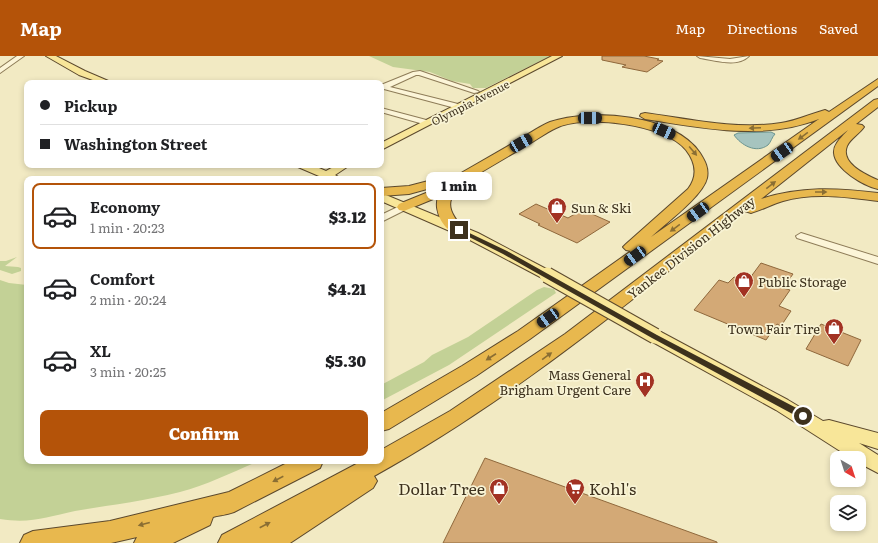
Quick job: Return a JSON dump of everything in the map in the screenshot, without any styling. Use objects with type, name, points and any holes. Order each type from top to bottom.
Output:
[{"type":"highway","name":"Yankee Division Highway","points":[[384,422],[469,371],[524,335],[878,82]]},
{"type":"highway","points":[[404,207],[420,192],[436,183],[541,124],[564,117],[590,113],[614,113],[722,127],[749,129],[772,128],[808,120],[858,97]]},
{"type":"highway","name":"Yankee Division Highway","points":[[384,460],[457,417],[519,376],[571,338],[878,102]]},
{"type":"highway","points":[[878,106],[848,138],[841,147],[840,153],[843,162],[853,172],[878,185]]},
{"type":"highway","points":[[404,207],[428,198],[553,125],[567,121],[590,118],[627,121],[652,126],[664,131],[687,145],[698,158],[702,171],[701,179],[693,192],[639,241],[590,278],[524,335]]},
{"type":"highway","points":[[456,229],[445,214],[443,203],[448,192],[468,174]]},
{"type":"highway","points":[[384,192],[409,190],[436,183]]},
{"type":"highway","points":[[696,242],[758,205],[777,198],[798,193],[817,192],[878,198]]},
{"type":"highway","points":[[268,543],[345,495],[457,417]]},
{"type":"highway","points":[[146,543],[236,500],[306,464]]},
{"type":"highway","name":"Yankee Division Highway","points":[[231,543],[376,464]]},
{"type":"highway","points":[[33,543],[79,539],[236,500]]},
{"type":"main road","name":"Olympia Avenue","points":[[384,146],[558,56]]},
{"type":"main road","points":[[53,57],[82,73],[101,80]]},
{"type":"main road","points":[[309,168],[329,176]]},
{"type":"main road","points":[[332,176],[342,168]]},
{"type":"main road","points":[[384,198],[494,247],[782,405],[825,426],[878,441]]},
{"type":"main road","points":[[782,405],[878,465]]},
{"type":"street","points":[[0,71],[22,56]]},
{"type":"street","points":[[700,56],[735,60],[743,59],[746,56]]},
{"type":"street","points":[[0,66],[7,66]]},
{"type":"street","points":[[384,86],[419,73],[476,92]]},
{"type":"street","points":[[384,88],[459,107]]},
{"type":"street","points":[[384,111],[427,124]]},
{"type":"street","points":[[384,217],[404,207]]},
{"type":"street","points":[[800,236],[878,261]]},
{"type":"green space","points":[[369,56],[550,56],[486,88],[473,88],[470,84],[452,81],[430,72],[393,67]]},
{"type":"green space","points":[[17,257],[5,266],[18,267],[21,268],[21,271],[12,274],[0,270],[0,261],[6,261]]},
{"type":"green space","points":[[0,280],[9,283],[24,285],[24,464],[252,464],[200,486],[167,495],[38,519],[20,521],[0,519]]},
{"type":"green space","points":[[544,287],[554,289],[556,293],[449,365],[384,399],[384,383],[424,362],[432,355],[468,337],[537,290]]},
{"type":"water","points":[[771,132],[775,134],[769,144],[759,149],[745,145],[734,135],[738,133]]},
{"type":"building","points":[[602,56],[644,56],[663,61],[647,72],[622,67],[626,65],[602,60]]},
{"type":"building","name":"Sun & Ski","points":[[536,204],[568,218],[585,208],[595,212],[592,214],[610,222],[577,243],[538,225],[540,224],[519,214]]},
{"type":"building","name":"Public Storage","points":[[761,263],[793,274],[783,288],[790,290],[779,306],[791,311],[781,326],[777,324],[766,340],[694,310],[719,280],[728,283],[734,277],[747,282]]},
{"type":"building","name":"Town Fair Tire","points":[[821,324],[861,340],[848,366],[806,349]]},
{"type":"building","points":[[485,458],[717,542],[717,543],[443,543]]},
{"type":"place","name":"Sun & Ski","points":[[557,224]]},
{"type":"place","name":"Public Storage","points":[[744,298]]},
{"type":"place","name":"Town Fair Tire","points":[[834,345]]},
{"type":"place","name":"Mass General Brigham Urgent Care","points":[[645,398]]},
{"type":"place","name":"Dollar Tree","points":[[499,505]]},
{"type":"place","name":"Kohl's","points":[[575,505]]},
{"type":"route","points":[[459,230],[505,252],[655,336],[803,416]]}]
